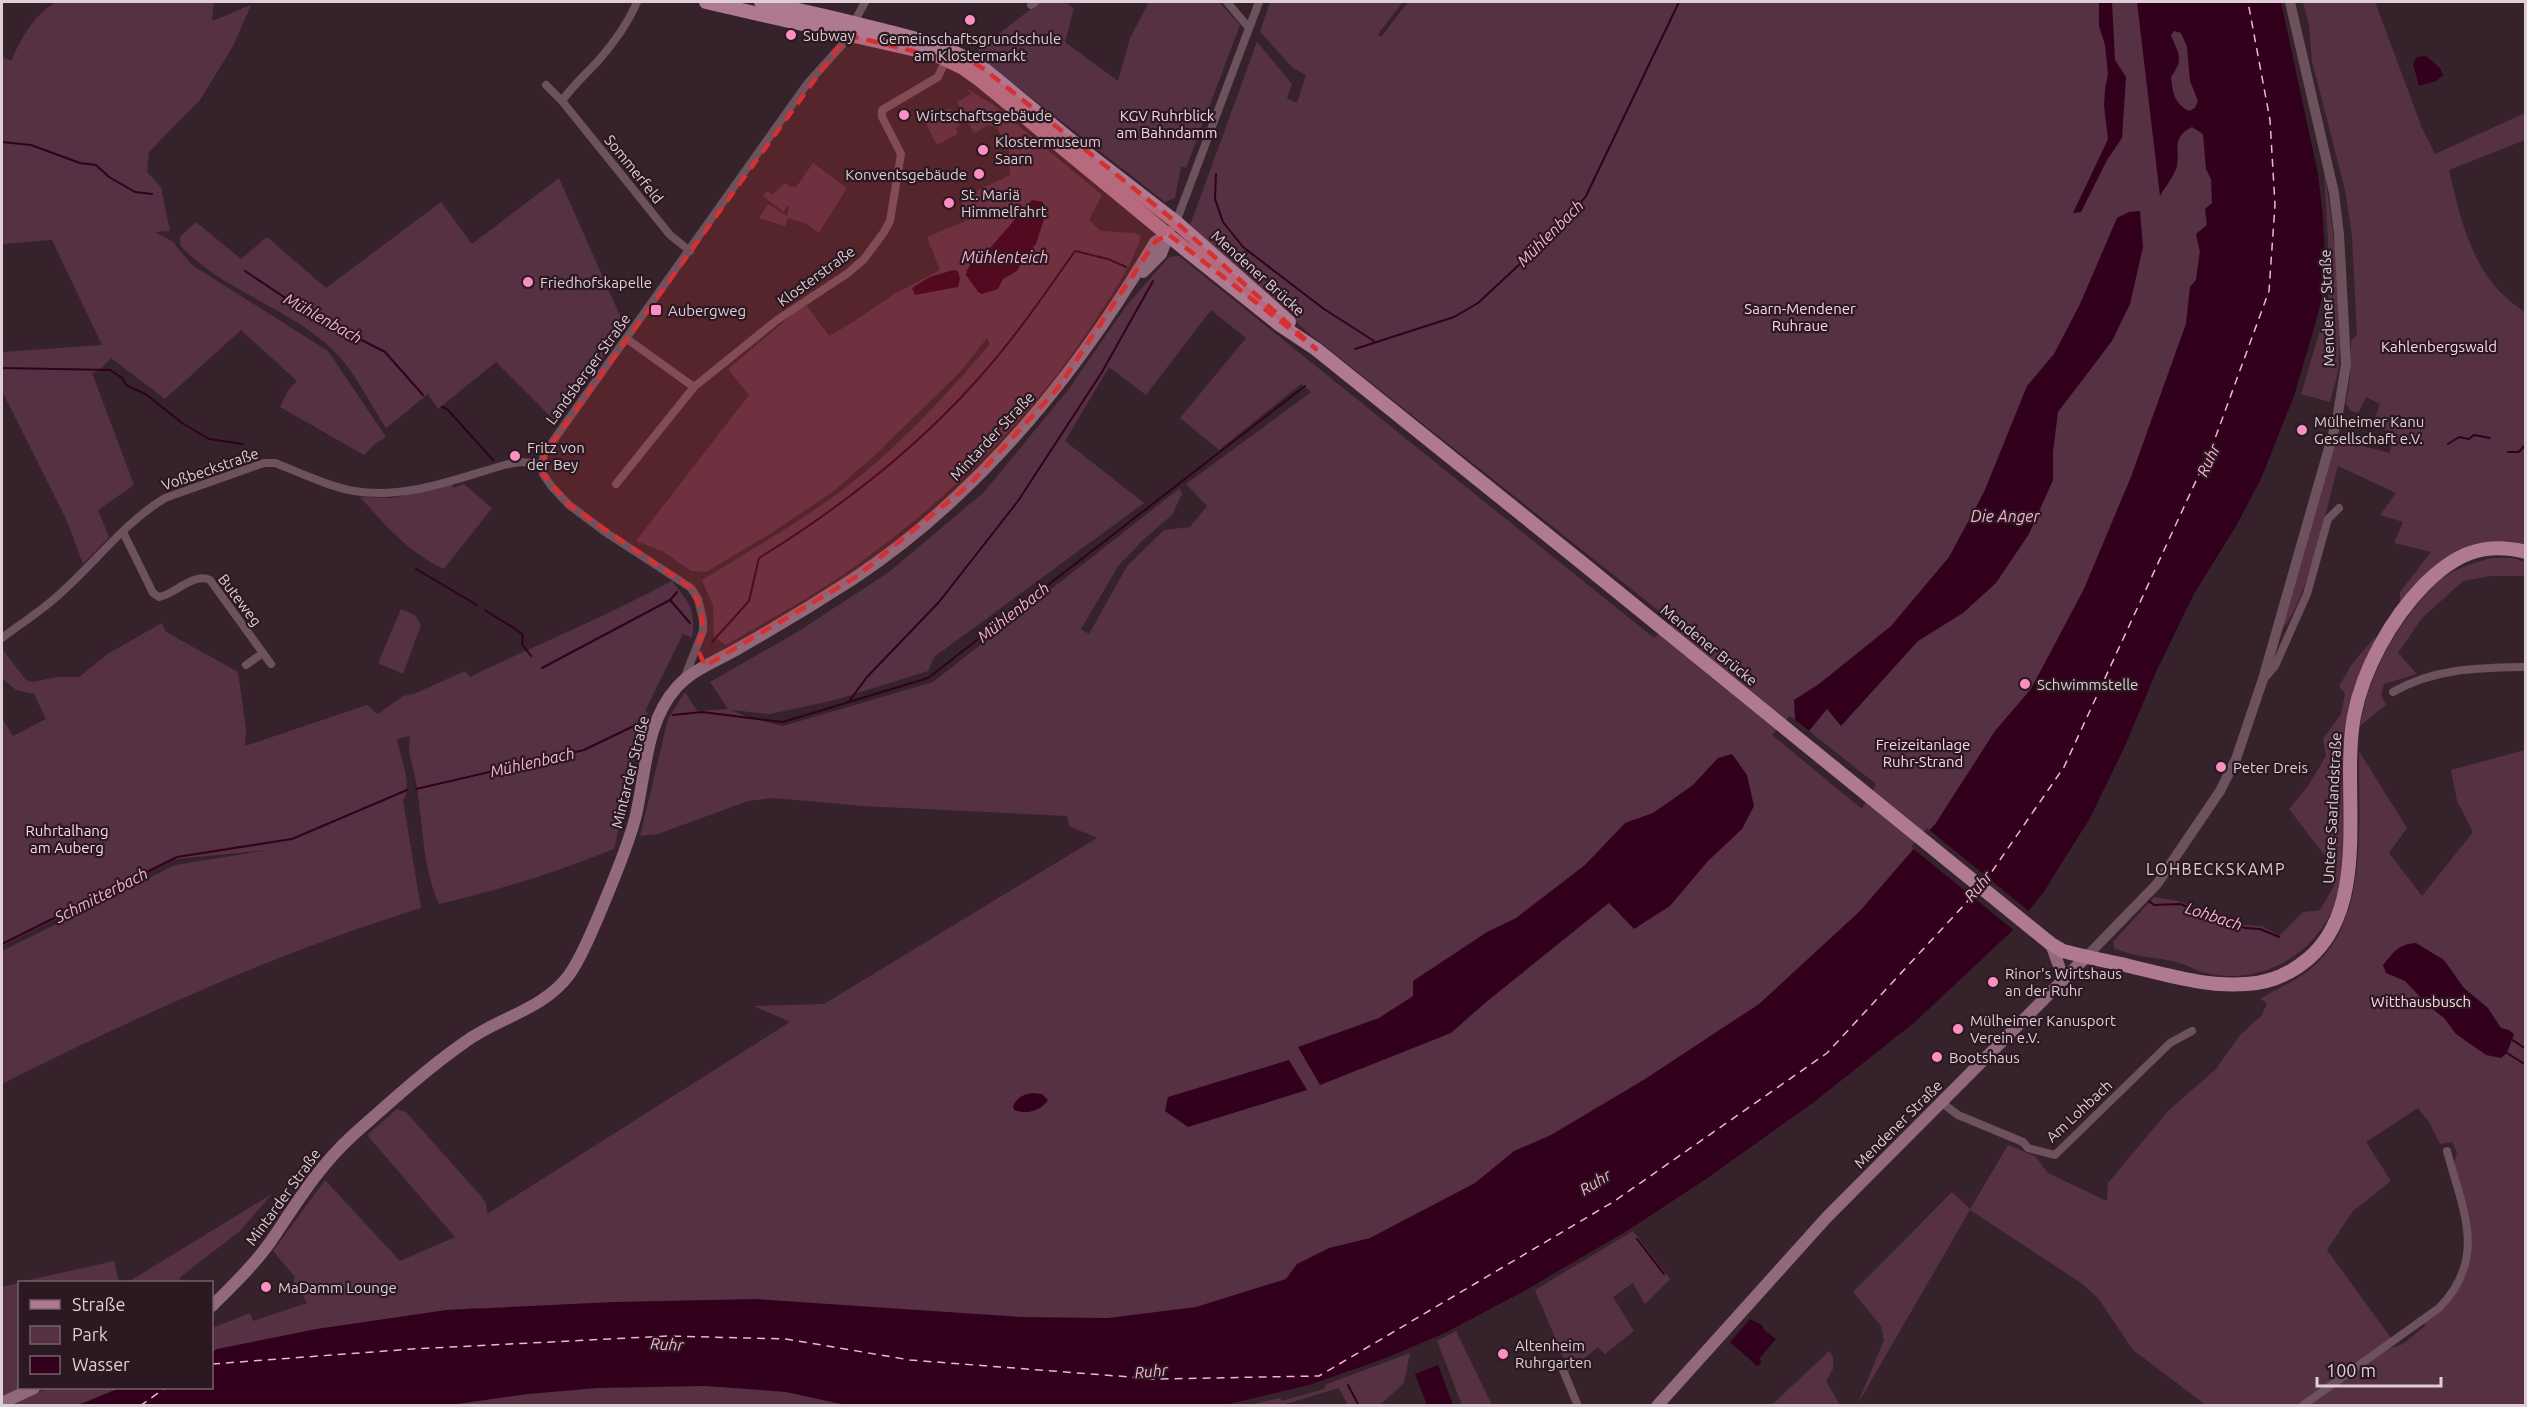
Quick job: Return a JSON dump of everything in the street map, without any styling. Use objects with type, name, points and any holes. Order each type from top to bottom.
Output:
[{"type":"main road","points":[[706,2],[851,29],[922,39],[948,54]]},
{"type":"main road","points":[[761,2],[851,29]]},
{"type":"main road","name":"Mendener Brücke","points":[[948,54],[984,69],[1176,222],[1282,315],[1316,350]]},
{"type":"main road","name":"Mendener Brücke","points":[[948,54],[1280,325],[1316,350],[2049,943],[2086,957]]},
{"type":"main road","name":"Mintarder Straße","points":[[213,1305],[257,1258],[310,1181],[346,1141],[424,1074],[468,1040],[522,1013],[542,1000],[568,976],[582,953],[627,845],[657,719],[667,699],[682,681],[856,577],[924,525],[970,484],[1058,388],[1129,287],[1161,254],[1168,234],[1176,222]]},
{"type":"main road","name":"Untere Saarlandstraße","points":[[2086,957],[2206,982],[2247,984],[2284,976],[2313,955],[2337,919],[2347,879],[2354,716],[2364,683],[2385,637],[2408,603],[2448,563],[2465,554],[2488,548],[2526,552]]},
{"type":"main road","points":[[2049,943],[2059,966],[2062,981]]},
{"type":"main road","name":"Mendener Straße","points":[[1657,1406],[1784,1263],[2086,957]]},
{"type":"main road","points":[[2,1402],[32,1389]]},
{"type":"street","points":[[562,101],[570,88],[597,62],[621,31],[637,2]]},
{"type":"street","name":"Landsberger Straße","points":[[542,464],[544,454],[553,441],[807,84],[842,45],[866,2]]},
{"type":"street","points":[[1227,2],[1249,28]]},
{"type":"street","name":"Mintarder Straße","points":[[1176,222],[1259,2]]},
{"type":"street","name":"Mendener Straße","points":[[2086,957],[2151,891],[2180,852],[2220,791],[2240,749],[2263,679],[2334,433],[2346,364],[2339,234],[2334,193],[2290,2]]},
{"type":"street","name":"Klosterstraße","points":[[616,484],[694,387],[777,320],[848,273],[875,246],[890,220],[901,154],[882,117],[882,110],[938,77],[948,54]]},
{"type":"street","name":"Sommerfeld","points":[[546,85],[562,101],[670,235],[690,250]]},
{"type":"street","points":[[627,339],[694,387]]},
{"type":"street","name":"Voßbeckstraße","points":[[2,638],[54,599],[154,504],[264,463],[275,463],[351,491],[388,494],[420,488],[508,464],[520,462],[542,464]]},
{"type":"street","points":[[542,464],[543,474],[569,505],[608,534],[691,588],[698,599],[703,631],[682,681]]},
{"type":"street","name":"Mendener Straße","points":[[2263,679],[2275,666],[2307,594],[2328,519],[2339,508]]},
{"type":"street","name":"Buteweg","points":[[123,532],[153,592],[159,597],[198,578],[204,577],[210,580],[271,664]]},
{"type":"street","points":[[697,647],[700,659],[705,666]]},
{"type":"street","points":[[246,665],[263,653]]},
{"type":"street","points":[[2392,692],[2411,681],[2436,674],[2485,668],[2526,667]]},
{"type":"street","name":"Am Lohbach","points":[[1941,1102],[1958,1115],[2023,1142],[2028,1148],[2055,1155],[2170,1043],[2192,1031]]},
{"type":"street","points":[[2302,1406],[2439,1308],[2461,1281],[2468,1258],[2469,1242],[2447,1151]]},
{"type":"street","points":[[1563,1370],[1578,1406]]},
{"type":"highlighted area","points":[[847,35],[946,59],[951,49],[984,69],[1176,222],[1316,349],[1168,234],[1155,242],[1058,388],[970,484],[856,577],[705,666],[697,647],[703,631],[701,609],[691,588],[569,505],[543,474],[544,454]]},
{"type":"green space","points":[[56,2],[214,2],[212,21],[251,5],[233,46],[200,100],[149,152],[147,172],[161,187],[170,231],[155,232],[172,241],[192,265],[328,351],[386,437],[364,455],[280,407],[289,389],[297,381],[241,330],[165,399],[111,358],[100,370],[92,373],[134,485],[98,510],[109,537],[83,564],[67,521],[2,391],[2,352],[102,345],[52,240],[2,244],[2,56],[11,61],[29,28]]},
{"type":"green space","name":"KGV Ruhrblick am Bahndamm","points":[[1040,2],[1065,2],[1074,8],[1065,42],[1118,81],[1130,38],[1149,2],[1219,2],[1240,25],[1186,168],[1181,166],[1175,198],[1165,202],[974,53]]},
{"type":"green space","name":"Saarn-Mendener Ruhraue","points":[[1270,2],[1403,2],[1378,34],[1381,37],[1408,2],[2196,2],[2216,101],[2212,204],[2205,209],[2207,225],[2196,234],[2200,251],[2196,280],[2190,287],[2186,324],[2131,477],[2084,589],[2031,690],[1995,731],[1936,823],[1913,850],[1972,898],[1176,1405],[216,1405],[482,1308],[447,1310],[317,1329],[213,1352],[213,1328],[250,1313],[253,1321],[307,1303],[293,1280],[295,1277],[273,1251],[325,1180],[400,1261],[455,1237],[367,1135],[397,1109],[406,1112],[481,1196],[486,1203],[487,1214],[790,1022],[754,1006],[824,1004],[1097,838],[1069,826],[1067,816],[863,806],[773,798],[748,801],[658,834],[640,836],[668,719],[685,692],[697,711],[728,709],[710,682],[799,631],[889,572],[984,492],[1068,390],[1127,305],[1169,257],[1179,256],[1654,638],[1673,622],[1307,332],[1190,225],[1257,42],[1292,84],[1287,98],[1297,103],[1306,75],[1293,68],[1260,32]],"holes":[[[1211,310],[1246,338],[1180,418],[1219,450],[1301,384],[1311,392],[1186,484],[1207,506],[1190,527],[1164,530],[1127,566],[1089,634],[1081,629],[1119,565],[1172,515],[1182,494],[1180,488],[933,682],[783,726],[750,718],[731,710],[770,714],[835,700],[928,671],[934,657],[1144,503],[1065,441],[1109,367],[1146,395]],[[1790,716],[1876,784],[1862,809],[1772,735]]]},
{"type":"green space","name":"Kahlenbergswald","points":[[2303,2],[2375,2],[2422,128],[2435,154],[2525,113],[2525,140],[2449,170],[2465,231],[2482,268],[2493,284],[2525,312],[2525,545],[2486,542],[2470,546],[2441,562],[2400,602],[2400,592],[2431,552],[2394,543],[2403,522],[2380,515],[2396,493],[2338,466],[2308,576],[2300,598],[2282,629],[2336,439],[2390,453],[2393,432],[2372,426],[2380,404],[2366,397],[2358,413],[2351,411],[2346,404],[2350,377],[2351,341],[2357,335],[2352,235],[2345,190],[2312,61],[2309,26]]},
{"type":"green space","points":[[966,88],[995,106],[1102,195],[1089,220],[1101,231],[1135,233],[1141,237],[1136,249],[1112,295],[1067,360],[1043,392],[990,451],[901,532],[835,580],[726,645],[714,637],[713,606],[702,580],[817,508],[875,464],[954,385],[990,344],[987,338],[960,372],[873,457],[831,493],[773,532],[706,572],[691,571],[664,552],[636,541],[749,395],[728,369],[794,313],[807,306],[829,336],[894,294],[940,270],[927,237],[970,219],[960,199],[1010,175],[1009,149],[996,127],[988,125],[974,133],[957,102],[971,94]]},
{"type":"green space","points":[[950,108],[960,126],[955,128],[958,134],[937,145],[925,122]]},
{"type":"green space","points":[[813,163],[847,188],[819,233],[807,224],[788,218],[785,226],[759,218],[768,204],[787,216],[789,206],[786,206],[784,212],[763,196],[767,191],[772,195],[785,183],[792,187],[797,186]]},
{"type":"green space","points":[[2324,170],[2334,241],[2340,337],[2339,366],[2330,402],[2301,394],[2320,330],[2328,318],[2329,259]]},
{"type":"green space","points":[[559,178],[625,327],[557,423],[496,362],[438,409],[428,394],[386,428],[354,376],[332,349],[295,321],[215,275],[180,245],[180,237],[196,222],[241,259],[267,237],[326,288],[441,202],[472,244]]},
{"type":"green space","points":[[452,484],[453,488],[464,484],[492,508],[444,569],[408,546],[360,497],[392,498]]},
{"type":"green space","points":[[2491,558],[2513,558],[2525,562],[2525,576],[2491,576],[2463,581],[2422,618],[2398,653],[2417,674],[2384,684],[2381,694],[2386,705],[2360,726],[2375,674],[2400,627],[2441,579],[2465,566]]},
{"type":"green space","name":"Ruhrtalhang am Auberg","points":[[672,581],[690,607],[693,620],[692,638],[683,634],[645,711],[648,712],[640,733],[614,849],[528,880],[439,904],[426,859],[410,753],[410,736],[397,739],[405,771],[407,788],[403,800],[421,908],[313,945],[208,987],[2,1084],[2,951],[175,865],[269,850],[176,859],[2,946],[2,718],[13,736],[46,719],[34,694],[16,690],[2,678],[2,649],[26,680],[33,682],[57,677],[79,677],[109,653],[162,623],[166,632],[238,672],[246,729],[245,746],[367,705],[378,714],[403,696],[414,694],[465,671],[470,677]]},
{"type":"green space","points":[[401,609],[415,615],[421,625],[403,674],[378,663]]},
{"type":"green space","points":[[2376,636],[2353,692],[2345,727],[2343,839],[2341,877],[2336,901],[2326,922],[2312,940],[2295,955],[2275,967],[2253,974],[2230,976],[2206,973],[2180,963],[2130,954],[2114,948],[2113,942],[2154,897],[2178,901],[2242,925],[2262,926],[2279,936],[2303,912],[2320,910],[2334,886],[2335,869],[2289,809],[2308,786],[2326,756],[2323,739],[2341,714],[2345,694],[2339,686],[2352,664]]},
{"type":"green space","name":"Witthausbusch","points":[[2525,750],[2525,1405],[2308,1405],[2388,1349],[2403,1344],[2425,1326],[2424,1323],[2445,1305],[2460,1287],[2468,1269],[2469,1232],[2454,1164],[2457,1152],[2452,1142],[2440,1144],[2429,1122],[2418,1108],[2366,1142],[2391,1181],[2353,1211],[2327,1250],[2391,1338],[2298,1405],[2206,1405],[2133,1350],[2098,1298],[2081,1283],[1970,1210],[1857,1405],[1884,1340],[1881,1326],[1853,1292],[1952,1192],[1970,1209],[2008,1145],[2035,1156],[2048,1173],[2107,1201],[2108,1183],[2169,1110],[2216,1069],[2240,1035],[2262,1015],[2267,1003],[2260,999],[2300,977],[2321,959],[2336,938],[2347,914],[2354,888],[2358,860],[2359,751],[2407,828],[2389,853],[2422,896],[2473,832],[2457,801],[2451,770]]},
{"type":"green space","points":[[272,1194],[240,1231],[179,1278],[182,1281],[130,1281]]},
{"type":"green space","points":[[1633,1231],[1670,1279],[1645,1304],[1633,1283],[1613,1297],[1634,1331],[1605,1354],[1598,1347],[1569,1371],[1535,1290]]},
{"type":"green space","points":[[114,1261],[119,1281],[24,1281]]},
{"type":"green space","points":[[18,1283],[18,1389],[22,1389],[2,1398],[2,1287]]},
{"type":"green space","points":[[1456,1331],[1492,1405],[1462,1405],[1437,1341]]},
{"type":"green space","points":[[1829,1351],[1833,1357],[1833,1369],[1826,1381],[1840,1405],[1772,1405]]},
{"type":"green space","points":[[1410,1353],[1404,1383],[1380,1405],[1348,1405],[1339,1388],[1282,1405],[1249,1405],[1280,1398],[1282,1401],[1324,1389],[1327,1384]]},
{"type":"green space","points":[[46,1389],[117,1389],[77,1405],[6,1406]]},
{"type":"water","points":[[2099,2],[2112,2],[2115,60],[2126,77],[2122,138],[2107,160],[2081,212],[2073,213],[2108,139],[2104,106],[2108,74],[2105,45],[2099,26]]},
{"type":"water","name":"Ruhr","points":[[2137,2],[2281,2],[2318,174],[2325,254],[2321,302],[2294,396],[2261,479],[2236,526],[2194,594],[2090,818],[2043,893],[2014,929],[1915,1022],[1814,1102],[1706,1179],[1630,1229],[1526,1290],[1445,1333],[1386,1358],[1309,1385],[1225,1405],[850,1406],[786,1392],[705,1386],[598,1388],[528,1394],[443,1406],[77,1406],[118,1389],[213,1389],[213,1351],[217,1349],[317,1329],[447,1310],[614,1302],[756,1299],[1021,1317],[1108,1318],[1196,1307],[1286,1279],[1297,1264],[1329,1248],[1370,1238],[1475,1183],[1514,1151],[1551,1135],[1645,1079],[1759,1004],[1860,911],[1936,823],[1995,731],[2031,689],[2084,589],[2131,477],[2186,324],[2190,287],[2196,280],[2200,251],[2196,234],[2207,225],[2205,209],[2212,203],[2211,179],[2206,169],[2203,134],[2192,127],[2185,131],[2179,139],[2177,166],[2160,196]],"holes":[[[2174,31],[2181,33],[2187,47],[2190,81],[2198,101],[2195,108],[2189,111],[2180,105],[2173,88],[2171,77],[2179,61],[2171,35]]]},
{"type":"water","points":[[2426,56],[2440,68],[2443,75],[2436,81],[2419,86],[2413,64],[2417,57]]},
{"type":"water","name":"Mühlenteich","points":[[1032,200],[1043,202],[1046,213],[1036,244],[1026,255],[1017,271],[1003,279],[998,289],[982,294],[978,292],[966,275],[967,270],[971,264],[983,256]]},
{"type":"water","name":"Die Anger","points":[[2140,211],[2143,247],[2130,304],[2112,341],[2058,412],[2053,452],[2053,480],[2029,534],[1996,583],[1963,613],[1918,641],[1841,726],[1827,709],[1809,731],[1795,720],[1794,700],[1819,684],[1891,626],[1949,557],[1984,492],[2027,386],[2054,354],[2080,304],[2117,218],[2129,212]]},
{"type":"water","points":[[953,270],[958,271],[960,279],[958,287],[915,295],[912,288],[930,277]]},
{"type":"water","points":[[1732,754],[1747,775],[1754,806],[1742,829],[1708,861],[1670,906],[1634,929],[1609,903],[1451,1033],[1320,1085],[1298,1047],[1379,1018],[1413,996],[1413,981],[1487,932],[1516,918],[1585,865],[1625,823],[1653,813],[1693,785],[1718,758]]},
{"type":"water","points":[[2416,943],[2444,960],[2464,988],[2488,1008],[2501,1028],[2514,1034],[2507,1053],[2501,1058],[2486,1055],[2456,1034],[2444,1018],[2405,981],[2386,973],[2383,965],[2394,953],[2405,945]]},
{"type":"water","points":[[1289,1060],[1307,1090],[1188,1127],[1165,1111],[1168,1097]]},
{"type":"water","points":[[1034,1093],[1042,1094],[1048,1100],[1033,1111],[1014,1110],[1013,1106],[1019,1098]]},
{"type":"water","points":[[1750,1319],[1762,1325],[1764,1330],[1776,1339],[1760,1358],[1761,1364],[1757,1366],[1730,1342]]},
{"type":"water","points":[[1438,1365],[1453,1405],[1427,1405],[1415,1374]]},
{"type":"pier","points":[[1927,828],[2031,913],[2016,932],[1911,847]]},
{"type":"waterway","name":"Mühlenbach","points":[[1355,349],[1454,317],[1478,303],[1566,221],[1586,196],[1679,2]]},
{"type":"waterway","name":"Mühlenbach","points":[[2,142],[31,145],[80,163],[96,165],[109,177],[135,192],[152,194]]},
{"type":"waterway","points":[[1216,174],[1215,199],[1223,222],[1243,247],[1324,309],[1374,341]]},
{"type":"waterway","points":[[712,642],[749,601],[759,558],[847,498],[929,430],[1004,348],[1075,251],[1108,259],[1126,267]]},
{"type":"waterway","name":"Mühlenbach","points":[[245,271],[305,311],[385,352],[423,395]]},
{"type":"waterway","points":[[850,700],[867,677],[939,602],[1018,501],[1102,372],[1153,281]]},
{"type":"waterway","points":[[2,368],[110,370],[122,378],[126,385],[147,395],[182,423],[209,439],[243,444]]},
{"type":"waterway","name":"Mühlenbach","points":[[673,715],[702,712],[783,722],[928,678],[1305,386]]},
{"type":"waterway","name":"Mühlenbach","points":[[442,407],[447,409],[493,460]]},
{"type":"waterway","points":[[2448,444],[2459,437],[2469,439],[2474,435],[2490,438]]},
{"type":"waterway","points":[[2508,452],[2519,452],[2526,444]]},
{"type":"waterway","points":[[416,569],[477,605]]},
{"type":"waterway","name":"Mühlenbach","points":[[670,600],[677,592]]},
{"type":"waterway","points":[[542,668],[670,600],[690,623]]},
{"type":"waterway","points":[[485,610],[523,635],[522,644],[531,656]]},
{"type":"waterway","name":"Mühlenbach","points":[[416,789],[584,750],[642,722]]},
{"type":"waterway","name":"Mühlenbach","points":[[2,944],[177,857],[292,839],[407,790]]},
{"type":"waterway","name":"Lohbach","points":[[2149,901],[2154,905],[2180,904],[2245,928],[2260,929],[2279,937]]},
{"type":"waterway","points":[[2511,1039],[2526,1049]]},
{"type":"waterway","points":[[2507,1053],[2526,1065]]},
{"type":"waterway","points":[[1637,1239],[1664,1274]]},
{"type":"waterway","points":[[1348,1385],[1359,1406]]},
{"type":"ferry route","points":[[1984,883],[2064,767],[2213,444],[2269,291],[2275,205],[2270,120],[2248,2]]},
{"type":"ferry route","points":[[213,1364],[412,1349],[668,1336],[786,1339],[910,1360],[1156,1379],[1319,1376],[1613,1202],[1827,1053],[1977,891]]},
{"type":"ferry route","points":[[140,1406],[164,1389]]},
{"type":"place","name":"Gemeinschaftsgrundschule am Klostermarkt","points":[[970,20]]},
{"type":"place","name":"Subway","points":[[791,35]]},
{"type":"place","name":"Wirtschaftsgebäude","points":[[904,115]]},
{"type":"place","name":"Klostermuseum Saarn","points":[[983,150]]},
{"type":"place","name":"Konventsgebäude","points":[[979,174]]},
{"type":"place","name":"St. Mariä Himmelfahrt","points":[[949,203]]},
{"type":"place","name":"Friedhofskapelle","points":[[528,282]]},
{"type":"place","name":"Aubergweg","points":[[656,310]]},
{"type":"place","name":"Mülheimer Kanu Gesellschaft e.V.","points":[[2302,430]]},
{"type":"place","name":"Fritz von der Bey","points":[[515,456]]},
{"type":"place","name":"Schwimmstelle","points":[[2025,684]]},
{"type":"place","name":"Peter Dreis","points":[[2221,767]]},
{"type":"place","name":"Rinor's Wirtshaus an der Ruhr","points":[[1993,982]]},
{"type":"place","name":"Mülheimer Kanusport Verein e.V.","points":[[1958,1029]]},
{"type":"place","name":"Bootshaus","points":[[1937,1057]]},
{"type":"place","name":"MaDamm Lounge","points":[[266,1287]]},
{"type":"place","name":"Altenheim Ruhrgarten","points":[[1503,1354]]},
{"type":"district","name":"LOHBECKSKAMP","points":[[2216,869]]},
{"type":"park label","name":"Freizeitanlage Ruhr-Strand","points":[[1923,752]]},
{"type":"water label","name":"Schmitterbach","points":[[101,895]]}]
